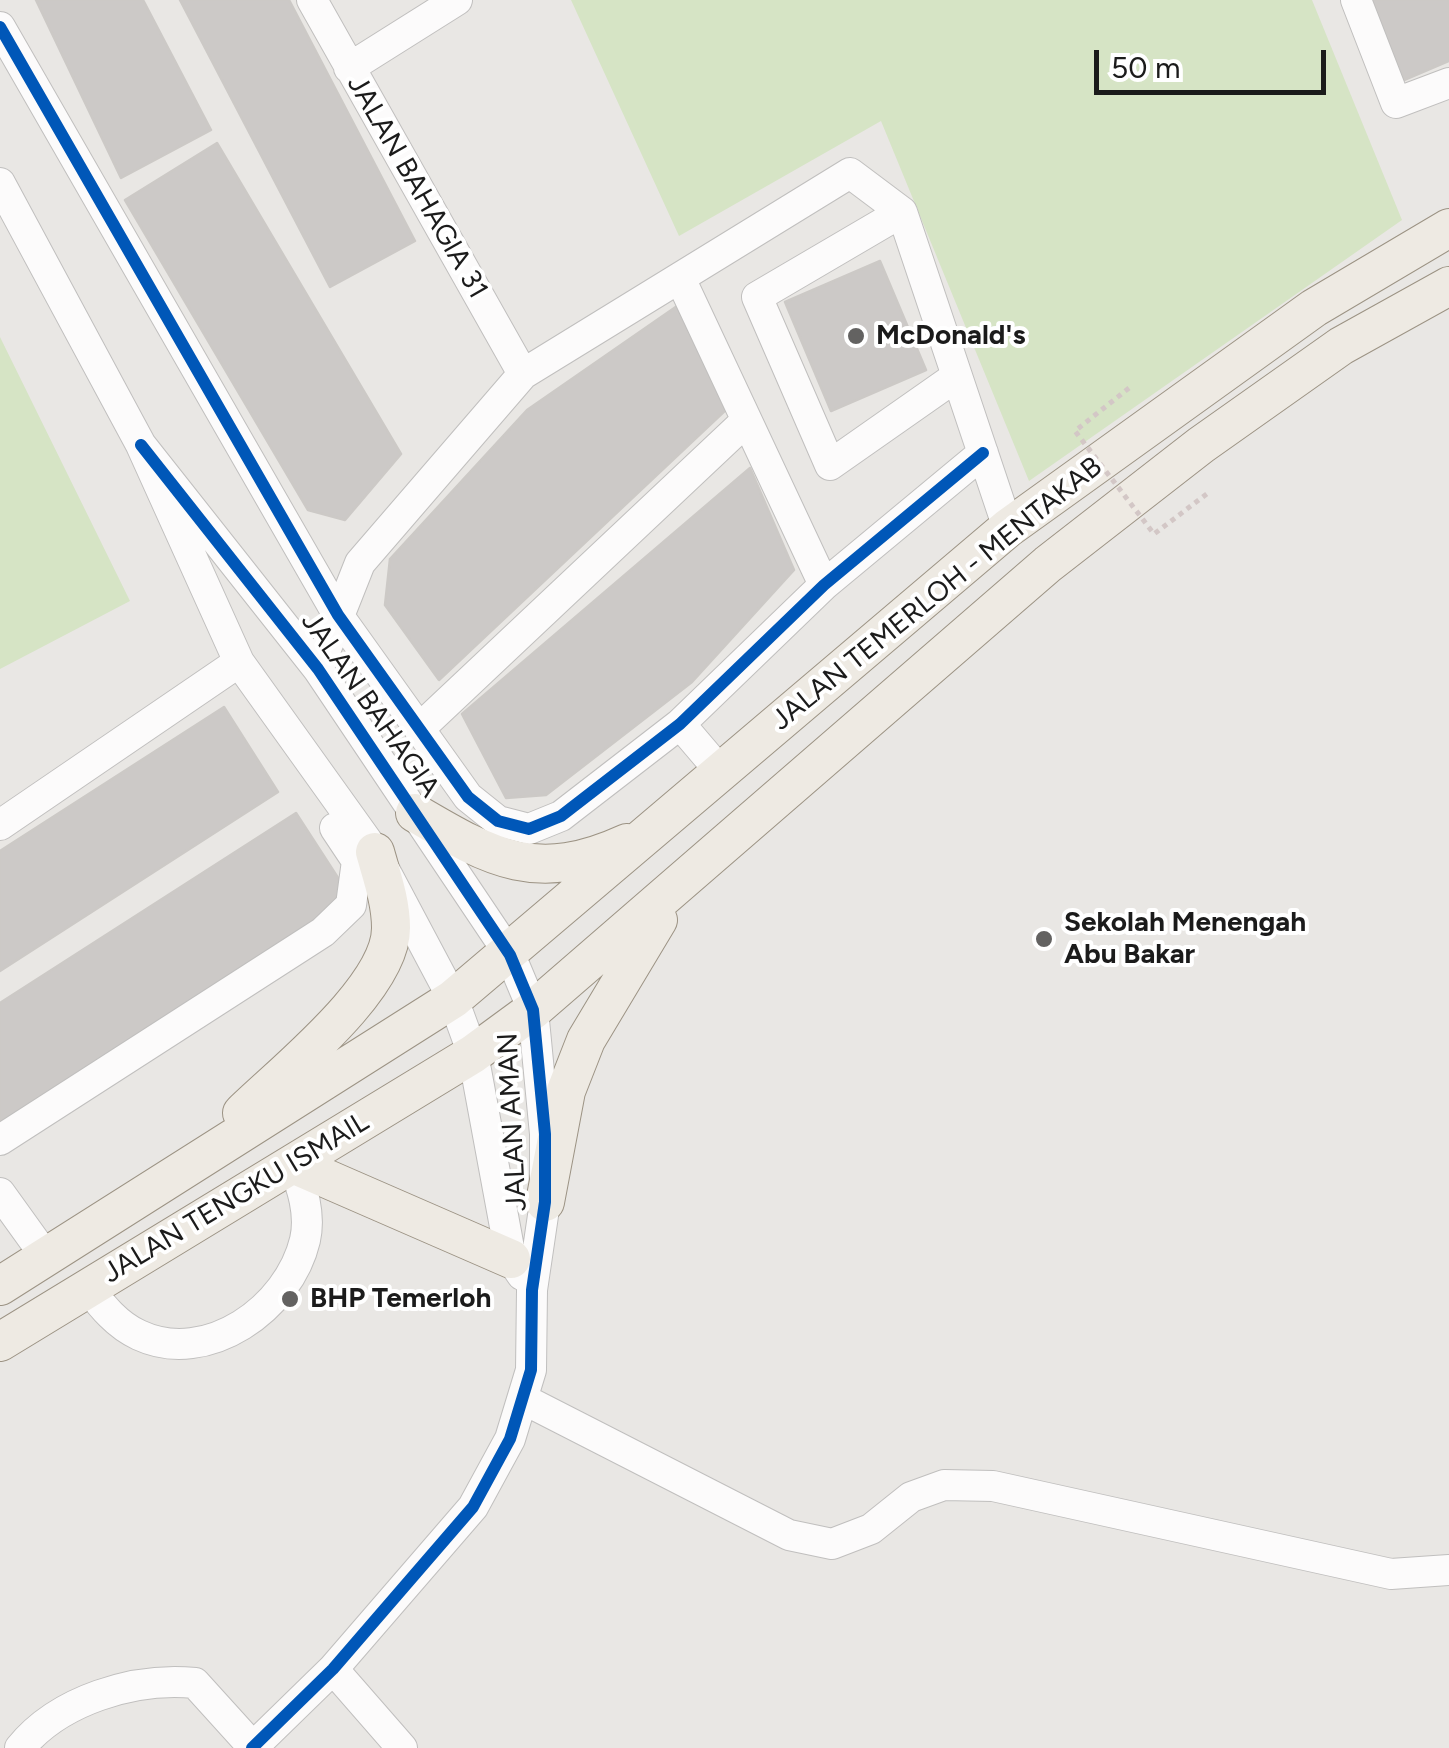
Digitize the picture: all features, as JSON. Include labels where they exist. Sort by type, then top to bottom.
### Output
[{"type":"main road","name":"JALAN TEMERLOH - MENTAKAB","points":[[454,999],[1008,528],[1314,308],[1449,228]]},
{"type":"main road","name":"JALAN TEMERLOH - MENTAKAB","points":[[473,1054],[533,1010],[1048,564],[1186,457],[1341,346],[1449,286]]},
{"type":"main road","points":[[415,814],[501,860],[556,863],[604,853],[644,835]]},
{"type":"main road","points":[[194,1160],[361,999],[380,966],[391,932],[375,852]]},
{"type":"main road","points":[[545,1202],[566,1092],[586,1040],[632,958],[688,876]]},
{"type":"main road","name":"JALAN TENGKU ISMAIL","points":[[1,1283],[454,999]]},
{"type":"main road","name":"JALAN TENGKU ISMAIL","points":[[0,1342],[473,1054]]},
{"type":"main road","points":[[292,1164],[522,1274]]},
{"type":"street","name":"JALAN BAHAGIA 31","points":[[312,0],[523,374]]},
{"type":"street","points":[[349,68],[457,0]]},
{"type":"street","points":[[1356,0],[1396,103],[1449,82]]},
{"type":"street","points":[[0,27],[338,615],[468,797],[498,821],[529,829],[562,816],[680,724],[824,585],[983,453]]},
{"type":"street","points":[[318,668],[360,563],[523,374],[850,173],[902,212],[1008,528]]},
{"type":"street","name":"JALAN BAHAGIA","points":[[0,183],[141,445],[232,667],[375,852],[454,999],[473,1054],[522,1274]]},
{"type":"street","points":[[902,212],[757,297],[830,465],[957,376]]},
{"type":"street","points":[[680,278],[824,585]]},
{"type":"street","points":[[419,729],[745,422]]},
{"type":"street","name":"JALAN BAHAGIA","points":[[141,445],[318,668],[510,955],[533,1010]]},
{"type":"street","points":[[0,825],[232,667],[357,861],[351,905],[323,932],[0,1140]]},
{"type":"street","points":[[680,724],[720,771]]},
{"type":"street","name":"JALAN AMAN","points":[[522,1274],[545,1202],[545,1134],[533,1010]]},
{"type":"street","points":[[88,1288],[109,1314],[138,1334],[169,1344],[213,1340],[253,1318],[287,1281],[306,1239],[305,1196],[292,1164]]},
{"type":"street","points":[[0,1194],[46,1257]]},
{"type":"street","points":[[20,1748],[38,1726],[104,1694],[161,1680],[194,1682],[252,1748],[333,1669],[473,1507],[510,1439],[531,1370],[522,1274]]},
{"type":"street","points":[[522,1398],[788,1534],[832,1544],[871,1530],[911,1498],[944,1485],[993,1486],[1391,1574],[1449,1570]]},
{"type":"street","points":[[333,1669],[402,1748]]},
{"type":"path","points":[[1129,388],[1075,430],[1086,446],[1154,534],[1208,492]]},
{"type":"green space","points":[[571,0],[1312,0],[1402,220],[1029,481],[881,121],[679,236]]},
{"type":"green space","points":[[0,337],[130,601],[0,669]]},
{"type":"building","points":[[36,0],[143,0],[211,130],[121,178]]},
{"type":"building","points":[[180,0],[289,0],[415,241],[330,287]]},
{"type":"building","points":[[1370,0],[1449,0],[1449,61],[1404,80]]},
{"type":"building","points":[[217,143],[401,454],[345,520],[308,510],[125,200]]},
{"type":"building","name":"McDonald's","points":[[880,261],[926,370],[831,411],[785,302]]},
{"type":"building","points":[[680,304],[730,406],[439,680],[385,605],[390,559],[527,410]]},
{"type":"building","points":[[750,468],[794,570],[692,682],[546,795],[506,798],[462,714]]},
{"type":"building","points":[[224,707],[278,792],[0,971],[0,851]]},
{"type":"building","points":[[296,813],[342,884],[335,908],[0,1123],[0,1003]]},
{"type":"cycle path","points":[[0,27],[338,615],[468,797],[498,821],[529,829],[561,816],[680,724],[824,585],[983,453]]},
{"type":"cycle path","points":[[141,445],[318,669],[510,955],[533,1010],[545,1134],[545,1202],[532,1290],[531,1370],[510,1439],[473,1507],[333,1669],[252,1748]]},
{"type":"place","name":"McDonald's","points":[[856,336]]},
{"type":"place","name":"Sekolah Menengah Abu Bakar","points":[[1044,939]]},
{"type":"place","name":"BHP Temerloh","points":[[290,1299]]}]
